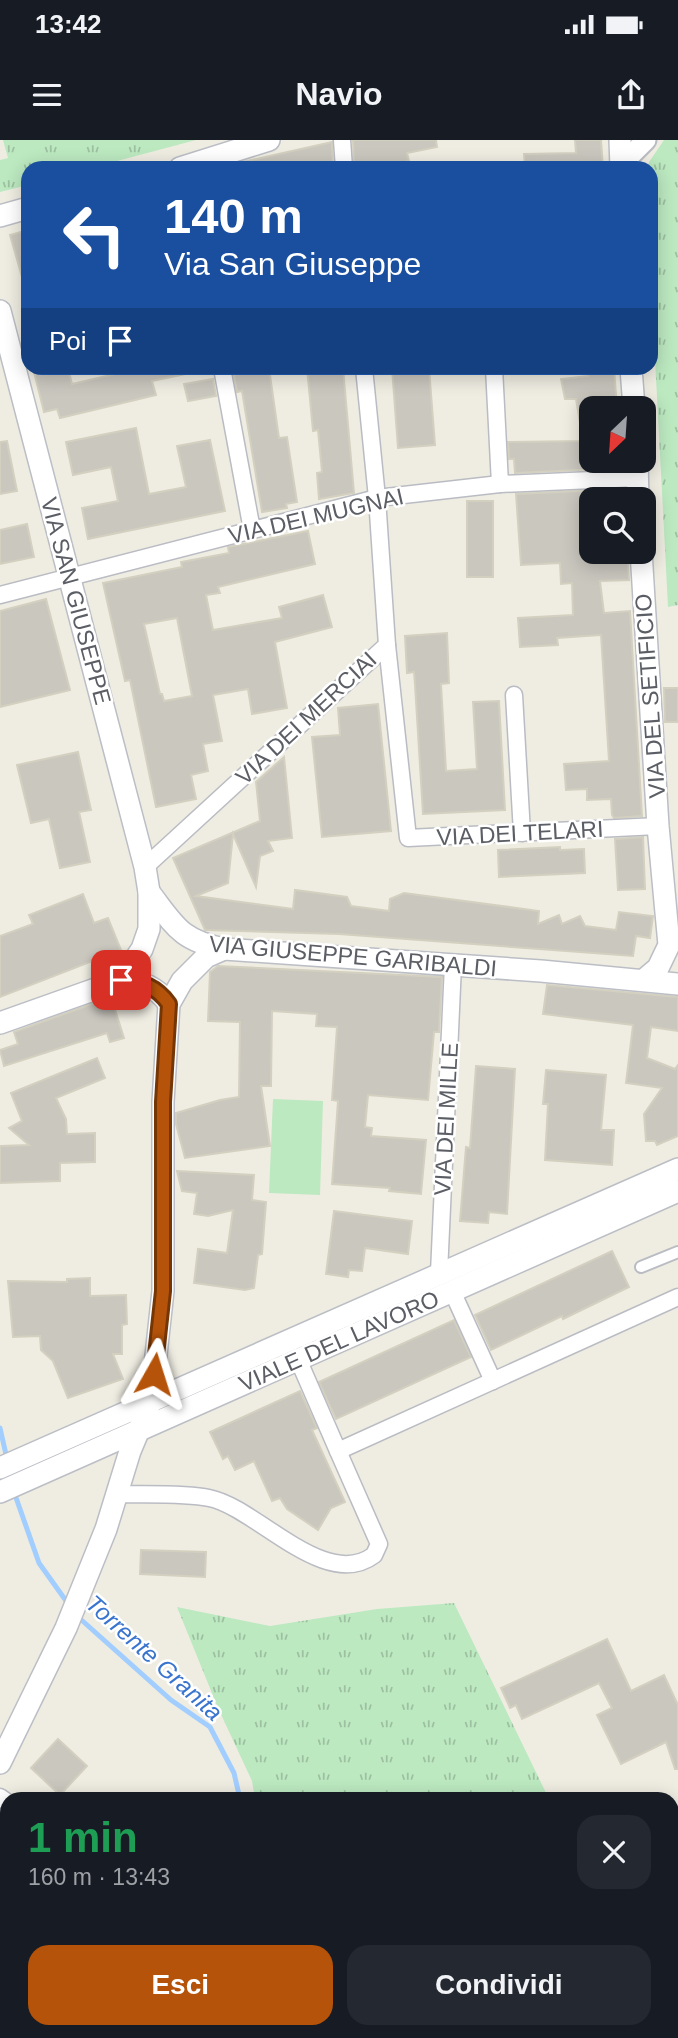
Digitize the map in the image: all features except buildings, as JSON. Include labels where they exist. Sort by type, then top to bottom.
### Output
[{"type":"main road","points":[[205,161],[269,140]]},
{"type":"main road","points":[[620,140],[621,161]]},
{"type":"main road","points":[[0,216],[21,210]]},
{"type":"main road","name":"VIA SAN GIUSEPPE","points":[[0,310],[145,867],[149,892]]},
{"type":"main road","points":[[632,375],[633,396]]},
{"type":"main road","name":"VIA DEL SETIFICIO","points":[[642,564],[658,826],[673,933],[658,968],[645,979]]},
{"type":"main road","points":[[121,980],[142,949],[149,929],[149,892]]},
{"type":"main road","name":"VIA GIUSEPPE GARIBALDI","points":[[149,892],[174,926],[189,938],[200,944],[224,949],[645,979],[678,984]]},
{"type":"main road","points":[[0,1762],[7,1729],[66,1628],[118,1494],[137,1432],[151,1401],[163,1291],[163,1102],[169,1004],[182,981],[206,957],[224,949]]},
{"type":"main road","points":[[0,1023],[121,980],[136,981],[149,986],[162,994],[169,1004]]},
{"type":"main road","name":"VIALE DEL LAVORO","points":[[0,1492],[298,1359],[446,1282],[678,1169]]},
{"type":"main road","name":"VIALE DEL LAVORO","points":[[0,1468],[151,1401],[678,1191]]},
{"type":"street","points":[[342,140],[344,161]]},
{"type":"street","points":[[626,161],[646,140]]},
{"type":"street","points":[[223,375],[252,530]]},
{"type":"street","name":"VIA DEI MERCIAI","points":[[145,867],[387,645],[377,498],[365,375]]},
{"type":"street","points":[[494,375],[500,484]]},
{"type":"street","name":"VIA DEI MUGNAI","points":[[0,595],[377,498],[500,484],[638,479]]},
{"type":"street","name":"VIA DEI TELARI","points":[[387,645],[408,838],[658,826]]},
{"type":"street","points":[[514,695],[522,832]]},
{"type":"street","name":"VIA DEI MILLE","points":[[446,1282],[453,965]]},
{"type":"street","points":[[641,1267],[678,1252]]},
{"type":"street","points":[[446,1282],[493,1381]]},
{"type":"street","points":[[338,1451],[678,1297]]},
{"type":"street","points":[[118,1494],[210,1498],[249,1516],[300,1551],[336,1562],[358,1563],[374,1555],[379,1544],[298,1359]]},
{"type":"green space","points":[[3,140],[196,140],[117,161],[21,161],[21,187],[0,192],[0,160],[8,158]]},
{"type":"green space","points":[[664,140],[678,140],[678,605],[668,607],[656,375],[658,375],[658,161],[650,161]]},
{"type":"green space","points":[[273,1099],[323,1101],[320,1195],[269,1193]]},
{"type":"green space","points":[[454,1603],[546,1792],[254,1792],[252,1781],[218,1708],[177,1607],[270,1626],[377,1609]]},
{"type":"waterway","name":"Torrente Granita","points":[[0,1428],[7,1459]]},
{"type":"waterway","name":"Torrente Granita","points":[[14,1492],[39,1563],[69,1605]]},
{"type":"waterway","name":"Torrente Granita","points":[[77,1616],[171,1700],[210,1727],[234,1773],[238,1792]]},
{"type":"route","points":[[121,980],[136,981],[149,986],[162,994],[169,1004],[163,1102],[163,1291],[154,1374]]}]
